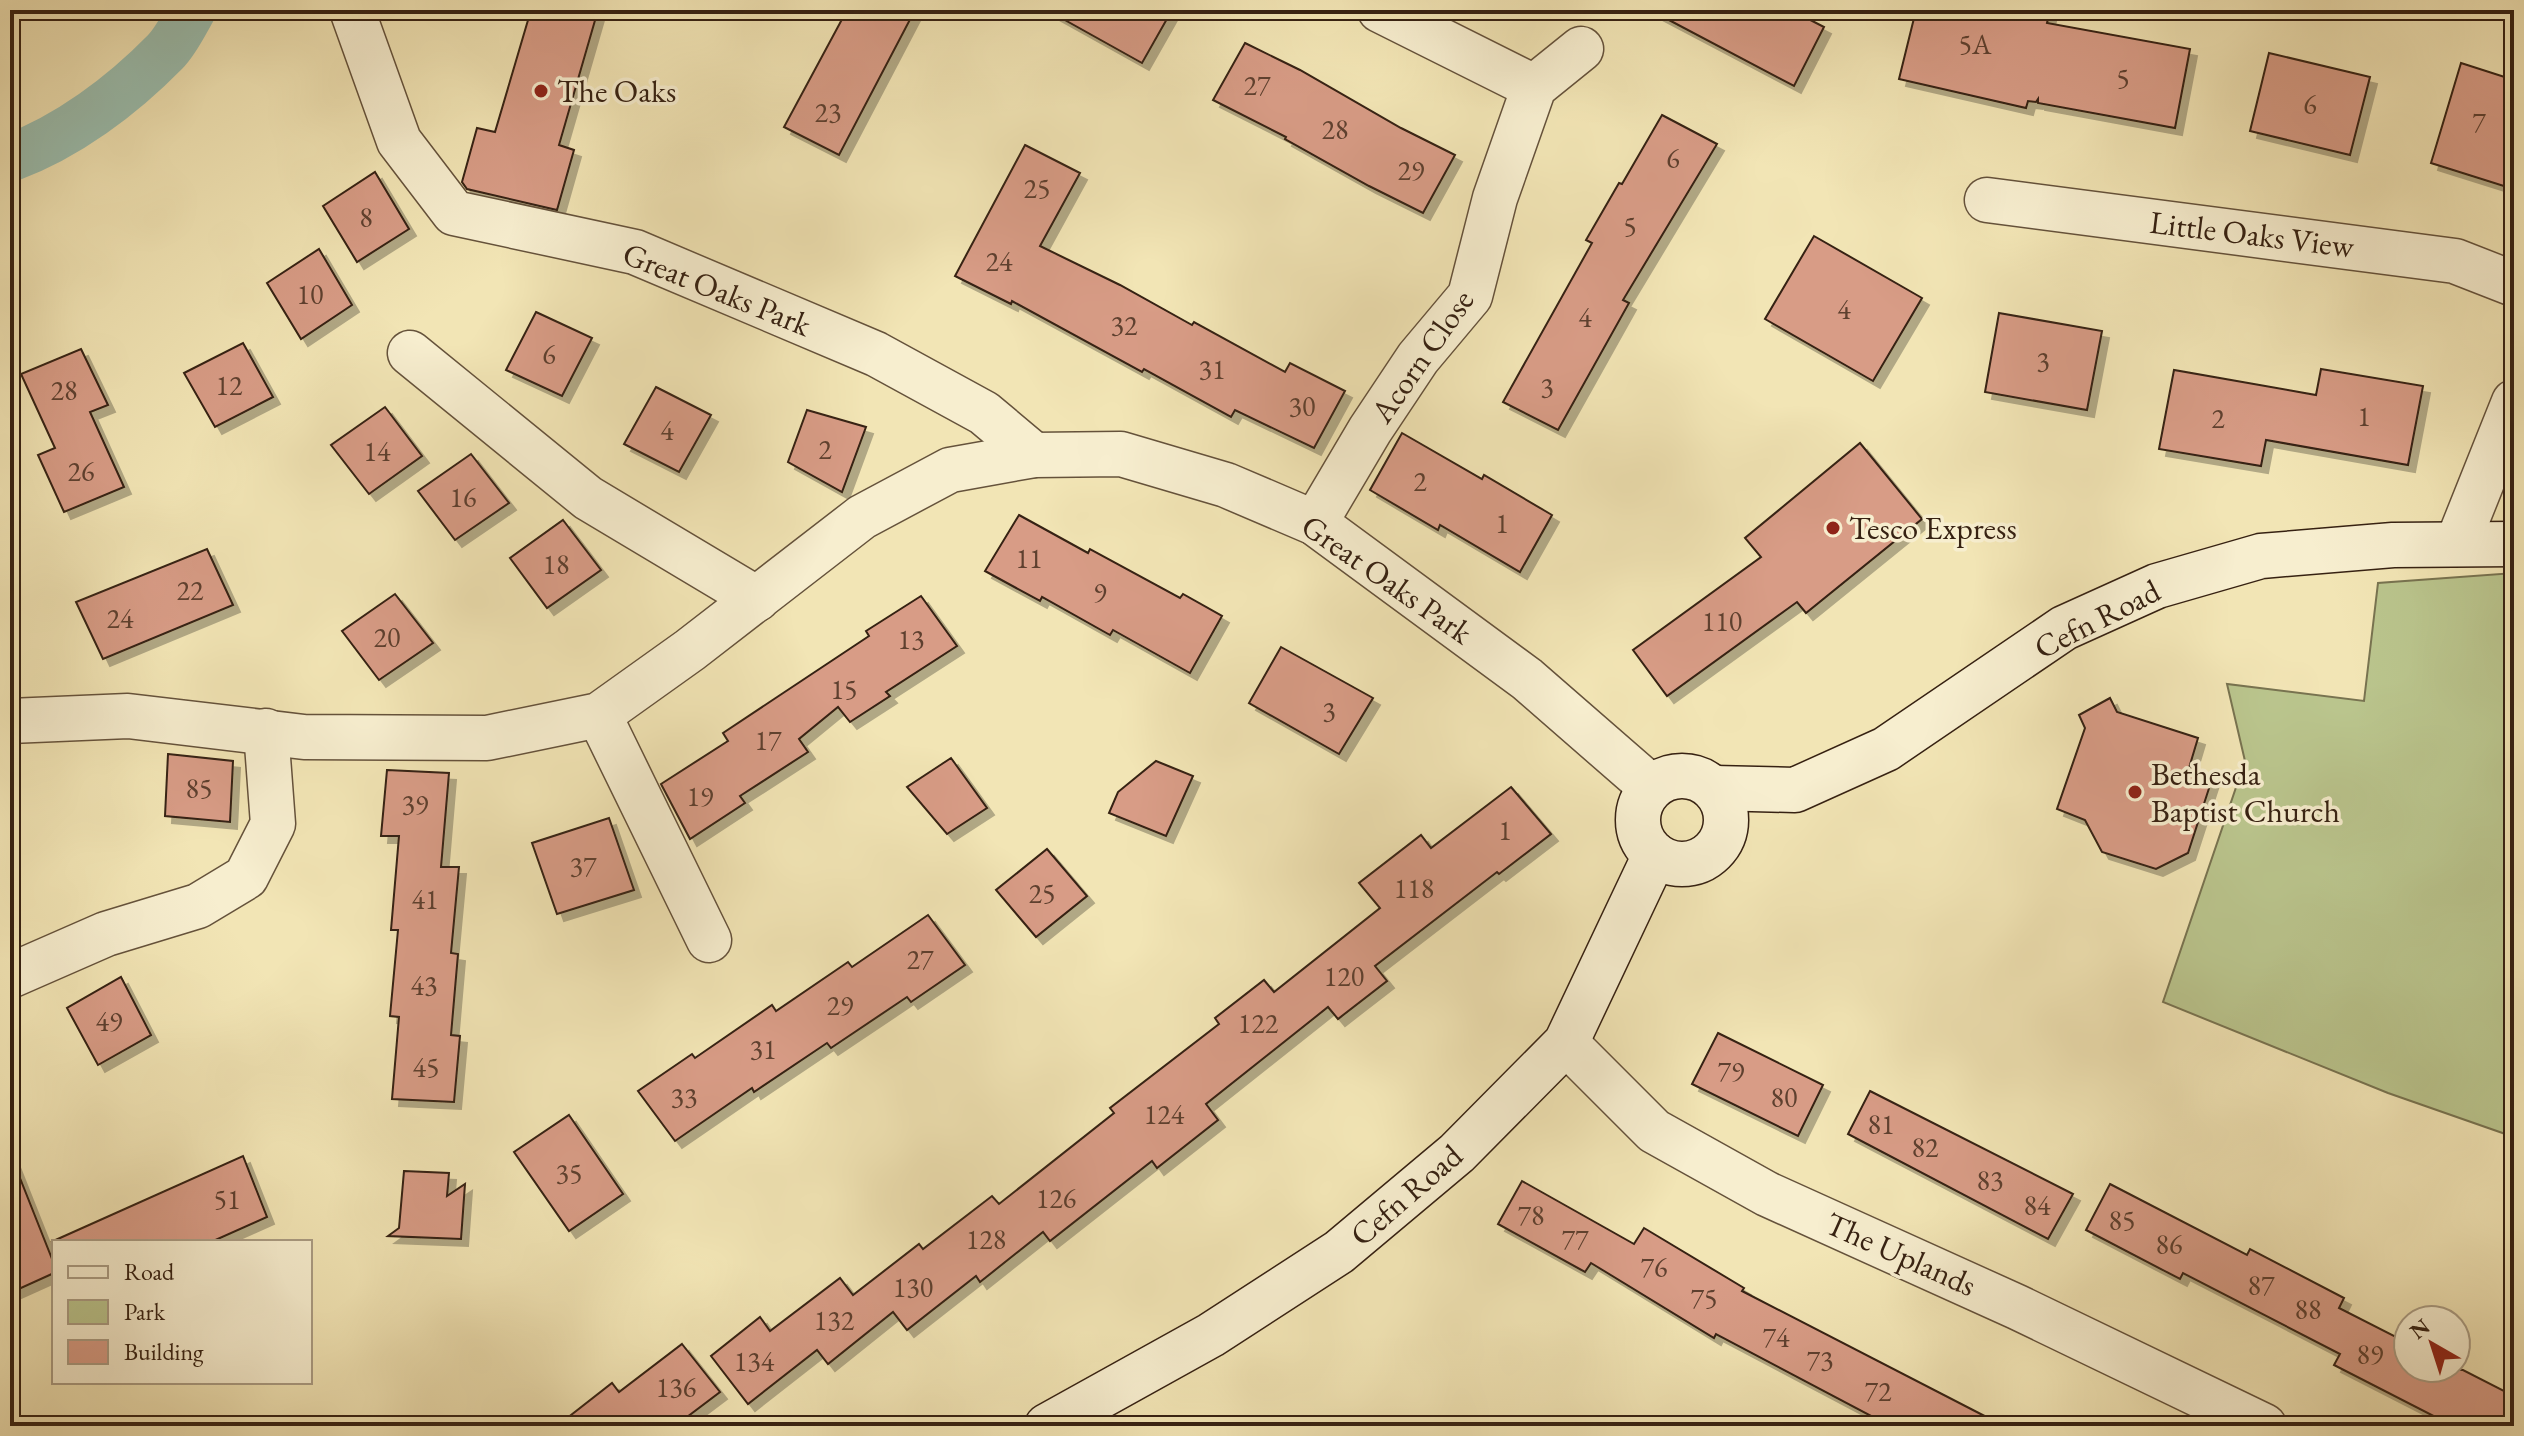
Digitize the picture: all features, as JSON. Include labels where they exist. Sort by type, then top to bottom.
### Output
[{"type":"street","name":"Great Oaks Park","points":[[352,10],[399,141],[454,213],[635,252],[876,354],[984,413],[1034,455]]},
{"type":"street","points":[[1380,10],[1534,87],[1581,49]]},
{"type":"street","name":"Acorn Close","points":[[1315,523],[1370,430],[1418,358],[1470,296],[1495,198],[1534,87]]},
{"type":"street","name":"Little Oaks View","points":[[1987,200],[2455,261],[2514,284]]},
{"type":"street","points":[[410,353],[588,498],[757,599]]},
{"type":"street","points":[[2458,542],[2514,402]]},
{"type":"street","name":"Great Oaks Park","points":[[10,721],[128,716],[304,737],[487,738],[599,715],[862,517],[950,470],[1034,455],[1121,454],[1226,485],[1315,523],[1527,679],[1651,787]]},
{"type":"street","name":"Cefn Road","points":[[1651,787],[1669,777],[1690,776],[1714,788],[1795,790],[1886,749],[2064,628],[2157,586],[2261,556],[2393,545],[2458,542],[2514,544]]},
{"type":"street","points":[[599,715],[709,940]]},
{"type":"street","points":[[10,976],[106,934],[198,906],[246,877],[273,824],[266,731]]},
{"type":"street","points":[[1651,787],[1644,796],[1637,817],[1638,830],[1655,855],[1679,864],[1698,861],[1712,853],[1724,835],[1727,820],[1723,801],[1714,788]]},
{"type":"street","name":"Cefn Road","points":[[1063,1422],[1211,1335],[1339,1252],[1457,1153],[1566,1043],[1655,855]]},
{"type":"street","name":"The Uplands","points":[[1566,1043],[1654,1131],[1767,1194],[2017,1307],[2264,1426]]},
{"type":"green space","points":[[2514,573],[2514,661],[2510,696],[2514,704],[2514,1137],[2388,1093],[2163,1002],[2245,761],[2227,684],[2364,701],[2378,583]]},
{"type":"building","name":"The Oaks","points":[[531,10],[598,10],[559,145],[574,150],[557,210],[467,189],[462,182],[477,128],[495,132]]},
{"type":"building","points":[[847,10],[915,10],[839,155],[784,127]]},
{"type":"building","points":[[1047,10],[1172,10],[1142,63]]},
{"type":"building","points":[[1650,10],[1791,10],[1824,27],[1794,86]]},
{"type":"building","points":[[1916,10],[2050,10],[2047,23],[2190,49],[2175,128],[2038,103],[2038,99],[2036,102],[2028,101],[2026,108],[1899,79]]},
{"type":"building","points":[[1245,43],[1455,155],[1423,213],[1213,100]]},
{"type":"building","points":[[2269,53],[2370,77],[2350,155],[2250,131]]},
{"type":"building","points":[[2461,63],[2514,80],[2514,164],[2507,187],[2431,163]]},
{"type":"building","points":[[1662,115],[1717,144],[1623,300],[1629,303],[1558,430],[1503,402],[1592,243],[1586,240]]},
{"type":"building","points":[[1025,145],[1080,173],[1040,246],[1192,325],[1194,322],[1285,372],[1290,363],[1345,391],[1314,448],[1235,410],[1231,417],[1012,301],[1011,304],[955,276]]},
{"type":"building","points":[[375,172],[409,229],[357,262],[323,206]]},
{"type":"building","points":[[1814,236],[1922,298],[1873,381],[1765,319]]},
{"type":"building","points":[[319,249],[352,305],[301,339],[267,283]]},
{"type":"building","points":[[536,312],[592,338],[562,396],[506,370]]},
{"type":"building","points":[[1999,313],[2102,331],[2087,410],[1985,392]]},
{"type":"building","points":[[243,343],[273,397],[215,427],[184,373]]},
{"type":"building","points":[[81,349],[108,405],[90,412],[124,487],[64,512],[38,455],[55,448],[21,374]]},
{"type":"building","points":[[2321,369],[2423,386],[2408,465],[2266,440],[2261,466],[2159,449],[2174,370],[2316,395]]},
{"type":"building","points":[[656,387],[711,415],[679,472],[624,444]]},
{"type":"building","points":[[385,407],[422,456],[369,494],[331,445]]},
{"type":"building","points":[[807,410],[866,427],[842,492],[788,462]]},
{"type":"building","points":[[1402,433],[1482,479],[1484,475],[1552,515],[1520,572],[1440,525],[1438,530],[1370,490]]},
{"type":"building","name":"Tesco Express","points":[[1860,443],[1922,519],[1806,613],[1797,602],[1667,696],[1633,650],[1761,557],[1745,538]]},
{"type":"building","points":[[471,454],[509,503],[455,540],[418,491]]},
{"type":"building","points":[[1019,515],[1088,553],[1090,549],[1180,598],[1183,594],[1222,616],[1190,673],[1113,630],[1110,635],[1042,597],[1040,601],[985,571]]},
{"type":"building","points":[[563,520],[601,570],[547,608],[510,558]]},
{"type":"building","points":[[207,549],[233,605],[103,659],[76,602]]},
{"type":"building","points":[[395,594],[433,643],[379,680],[342,631]]},
{"type":"building","points":[[921,596],[957,646],[886,692],[890,696],[850,722],[838,707],[799,739],[808,752],[740,796],[745,803],[690,839],[661,784],[728,741],[723,733],[869,636],[866,631]]},
{"type":"building","points":[[1281,647],[1373,698],[1339,754],[1249,703]]},
{"type":"building","name":"Bethesda Baptist Church","points":[[2110,698],[2117,712],[2198,738],[2189,768],[2213,776],[2188,853],[2156,869],[2102,852],[2085,820],[2057,809],[2085,728],[2079,715]]},
{"type":"building","points":[[168,754],[233,761],[230,822],[165,816]]},
{"type":"building","points":[[951,758],[987,808],[947,834],[907,787]]},
{"type":"building","points":[[1156,761],[1193,776],[1166,836],[1109,813],[1118,792]]},
{"type":"building","points":[[387,770],[449,773],[441,867],[459,867],[451,953],[458,954],[451,1035],[460,1036],[454,1102],[392,1099],[399,1017],[390,1016],[398,930],[391,930],[399,836],[381,836]]},
{"type":"building","points":[[1511,787],[1551,834],[1375,966],[1387,981],[1338,1019],[1328,1007],[1206,1104],[1218,1120],[1157,1168],[1152,1161],[1050,1241],[1043,1232],[980,1282],[976,1276],[907,1330],[893,1312],[828,1364],[817,1350],[748,1404],[711,1356],[760,1317],[770,1331],[840,1278],[853,1295],[919,1244],[923,1249],[992,1196],[999,1204],[1114,1113],[1110,1108],[1219,1024],[1215,1018],[1264,980],[1274,992],[1380,908],[1359,883],[1421,835],[1431,848]]},
{"type":"building","points":[[609,818],[634,890],[557,914],[532,843]]},
{"type":"building","points":[[1047,849],[1087,896],[1036,937],[996,890]]},
{"type":"building","points":[[928,915],[965,965],[911,1002],[907,997],[831,1048],[827,1043],[754,1092],[752,1088],[675,1141],[638,1091],[692,1054],[695,1058],[772,1005],[776,1011],[848,962],[852,967]]},
{"type":"building","points":[[121,977],[151,1035],[98,1065],[67,1008]]},
{"type":"building","points":[[1718,1033],[1823,1085],[1798,1136],[1692,1084]]},
{"type":"building","points":[[1870,1091],[2073,1194],[2048,1239],[1848,1134]]},
{"type":"building","points":[[569,1115],[623,1194],[569,1231],[514,1152]]},
{"type":"building","points":[[243,1156],[267,1217],[215,1240],[55,1240]]},
{"type":"building","points":[[12,1158],[52,1259],[52,1274],[10,1293]]},
{"type":"building","points":[[404,1171],[449,1173],[447,1196],[465,1184],[461,1239],[388,1236],[399,1228]]},
{"type":"building","points":[[1522,1181],[1634,1244],[1644,1228],[1744,1288],[1742,1291],[2004,1426],[1890,1426],[1716,1334],[1714,1338],[1591,1263],[1585,1272],[1498,1224]]},
{"type":"building","points":[[2110,1184],[2247,1255],[2250,1249],[2344,1298],[2339,1308],[2392,1335],[2392,1384],[2472,1384],[2472,1375],[2514,1396],[2514,1426],[2453,1426],[2334,1365],[2340,1354],[2183,1273],[2180,1279],[2086,1230]]},
{"type":"building","points":[[682,1344],[720,1392],[675,1426],[557,1426],[612,1383],[619,1392]]},
{"type":"waterway","points":[[10,158],[73,127],[112,99],[169,48],[192,10]]},
{"type":"place","name":"The Oaks","points":[[541,91]]},
{"type":"place","name":"Tesco Express","points":[[1833,528]]},
{"type":"place","name":"Bethesda Baptist Church","points":[[2135,792]]}]
